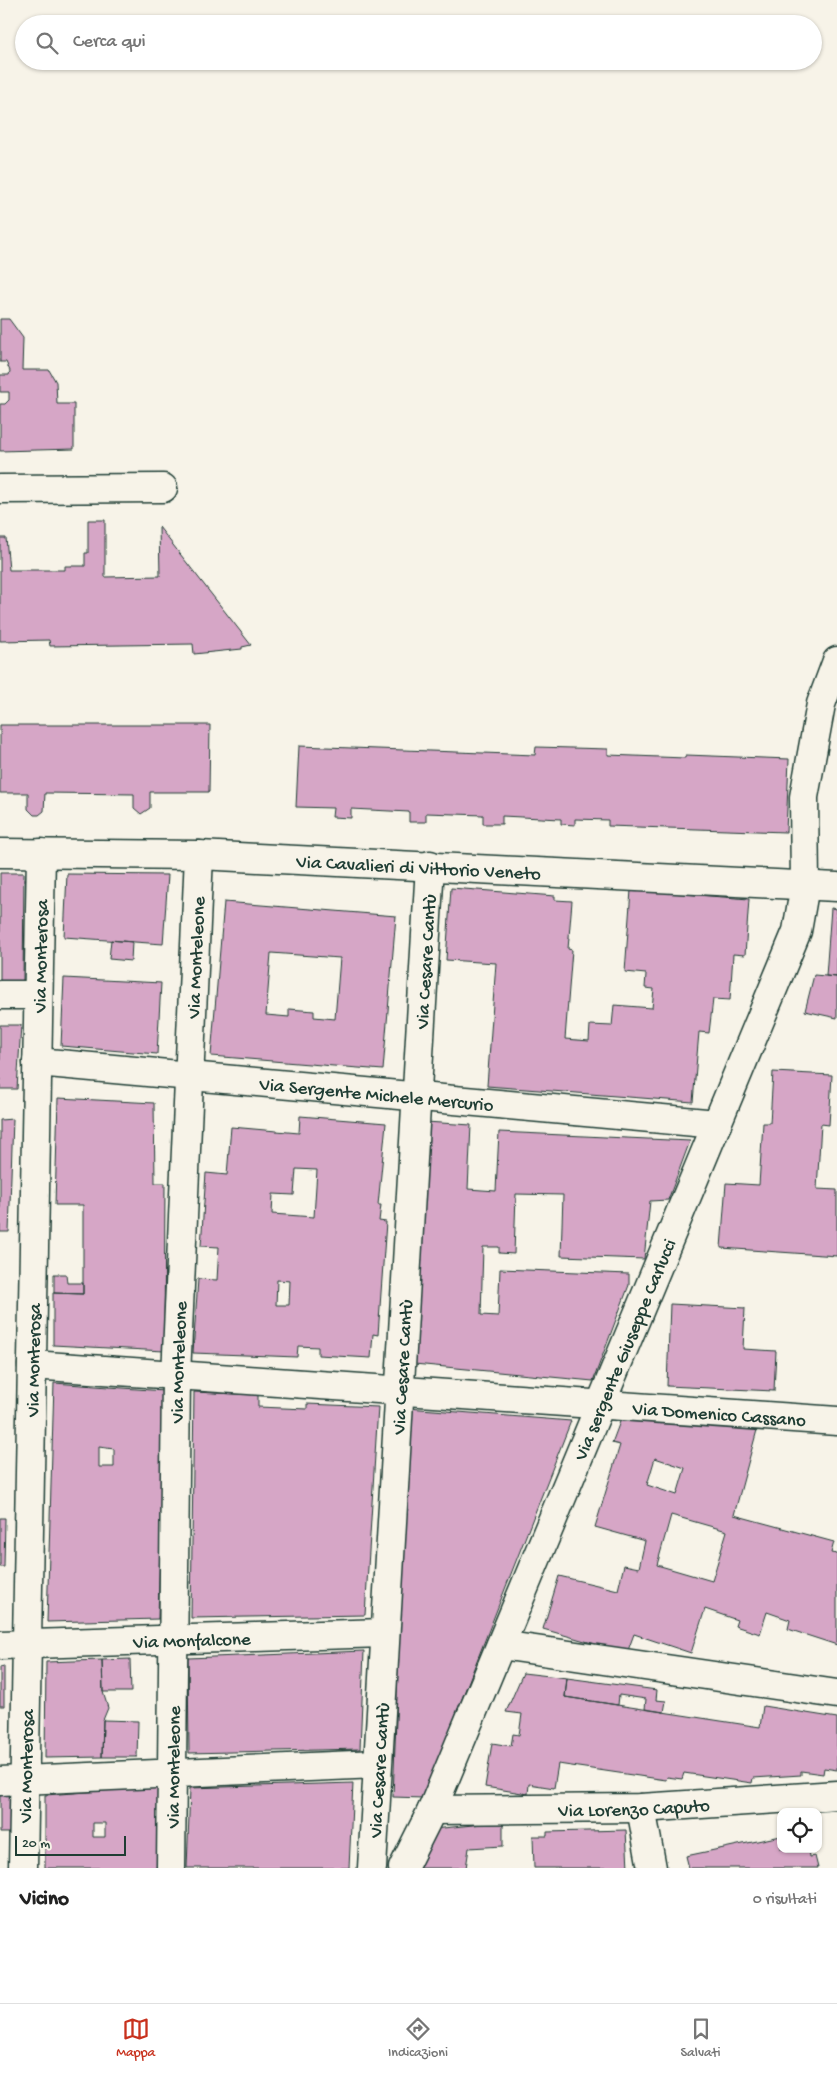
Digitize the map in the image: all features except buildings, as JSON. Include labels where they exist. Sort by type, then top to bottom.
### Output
[{"type":"street","points":[[0,489],[163,488]]},
{"type":"street","name":"Via sergente Giuseppe Carlucci","points":[[403,1868],[432,1810],[797,931],[804,886],[804,797],[821,704],[837,661]]},
{"type":"street","name":"Via Cavalieri di Vittorio Veneto","points":[[0,853],[199,855],[430,865],[837,887]]},
{"type":"street","name":"Via Monterosa","points":[[23,1868],[12,1780],[13,1645],[32,1365],[41,853]]},
{"type":"street","name":"Via Monteleone","points":[[171,1868],[176,1376],[199,855]]},
{"type":"street","name":"Via Cesare Cantù","points":[[372,1868],[398,1389],[430,865]]},
{"type":"street","points":[[0,996],[38,996]]},
{"type":"street","name":"Via Sergente Michele Mercurio","points":[[37,1062],[717,1124]]},
{"type":"street","name":"Via Domenico Cassano","points":[[32,1365],[601,1403],[837,1421]]},
{"type":"street","name":"Via Monfalcone","points":[[13,1645],[384,1633]]},
{"type":"street","points":[[501,1645],[837,1694]]},
{"type":"street","points":[[12,1780],[377,1764]]},
{"type":"street","name":"Via Lorenzo Caputo","points":[[432,1810],[641,1808],[837,1796]]},
{"type":"street","points":[[641,1808],[652,1868]]}]
